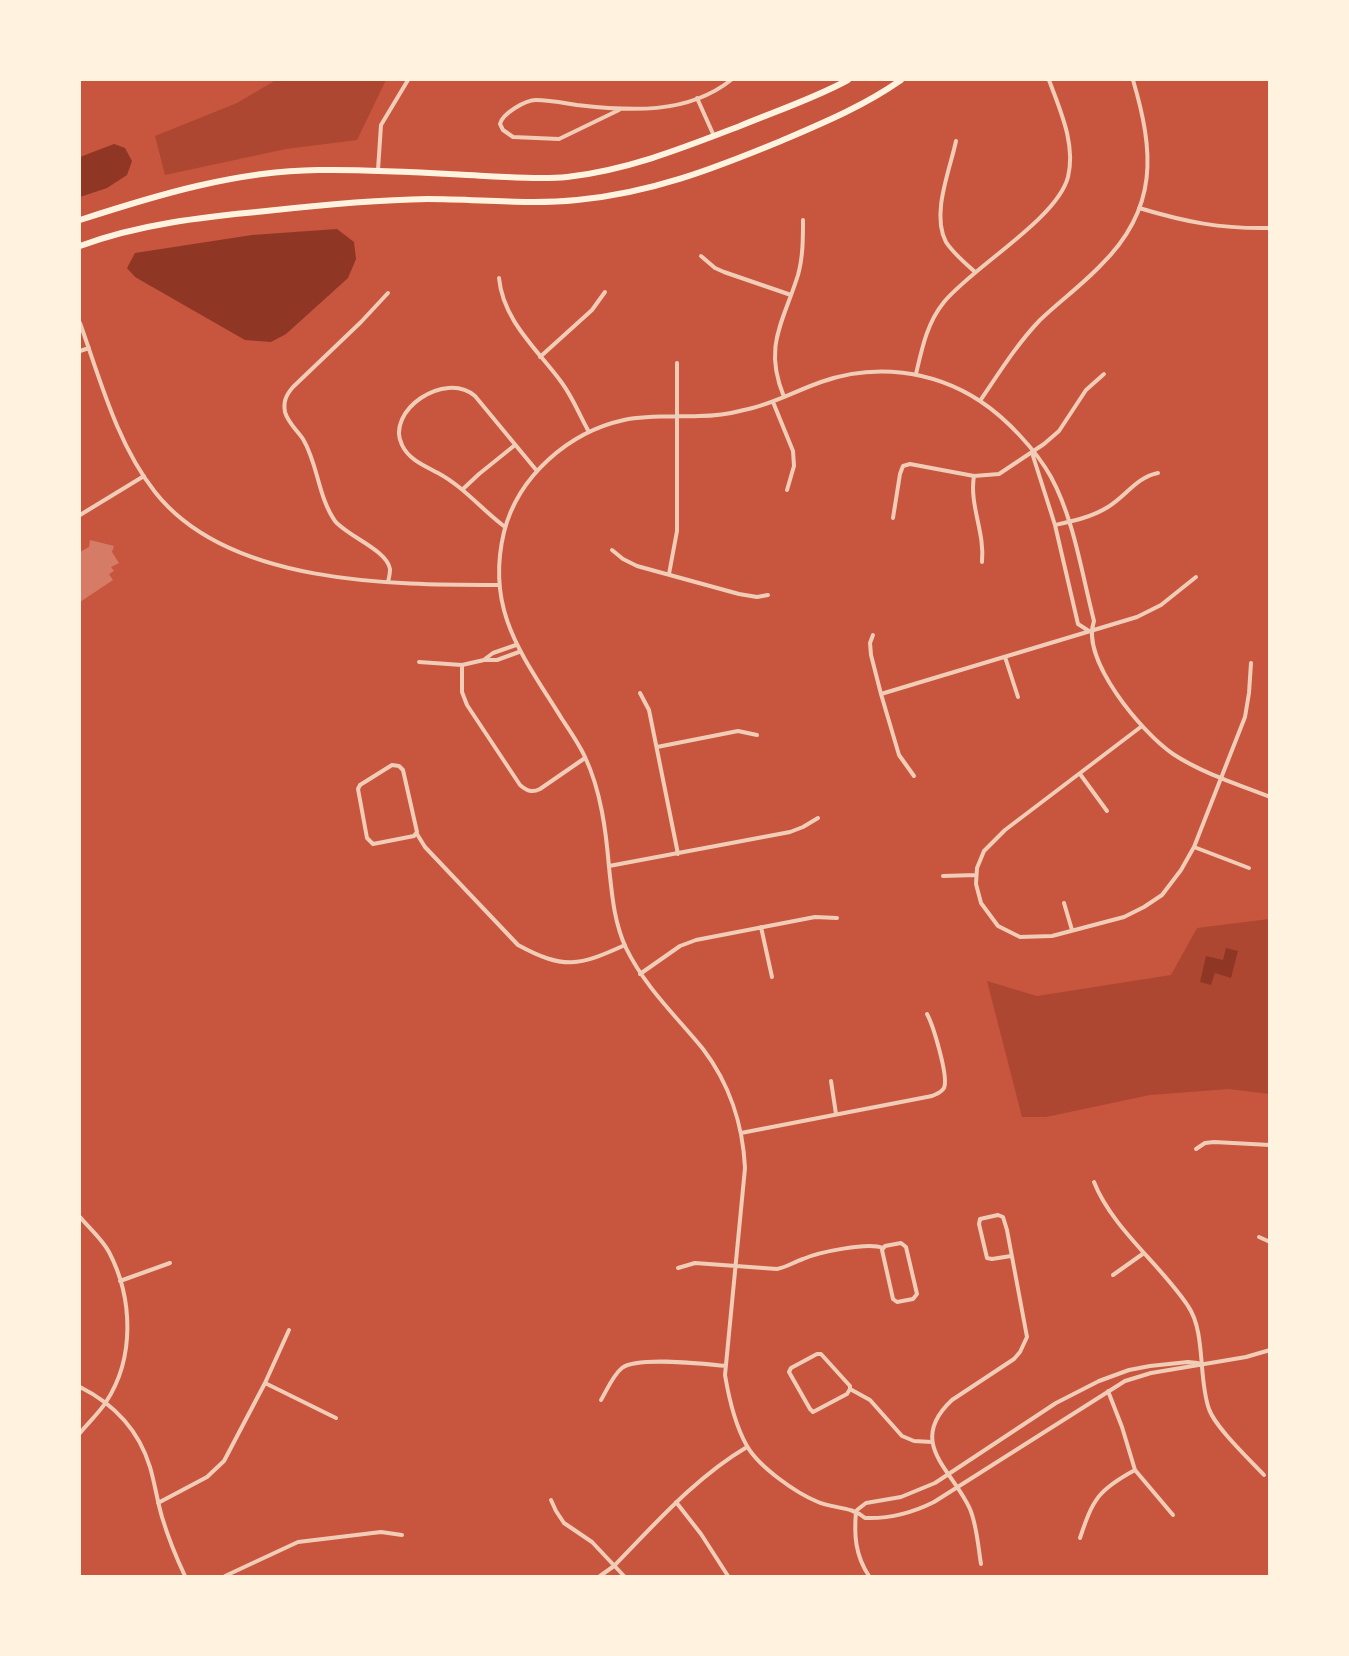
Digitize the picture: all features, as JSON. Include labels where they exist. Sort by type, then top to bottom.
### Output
[{"type":"main road","points":[[80,220],[169,192],[247,176],[317,170],[522,179],[566,177],[612,170],[639,163],[714,136],[799,103],[848,80]]},
{"type":"main road","points":[[80,246],[172,222],[277,210],[368,201],[577,200],[641,190],[707,171],[819,125],[867,102],[901,80]]},
{"type":"street","points":[[378,171],[381,125],[408,80]]},
{"type":"street","points":[[619,110],[559,139],[515,138],[507,134],[500,124],[504,116],[533,100],[619,110],[665,107],[697,98],[731,80]]},
{"type":"street","points":[[916,374],[932,320],[944,303],[975,272],[1045,212],[1064,187],[1070,164],[1068,138],[1049,80]]},
{"type":"street","points":[[980,401],[1014,351],[1038,323],[1112,254],[1129,229],[1139,208],[1146,184],[1149,155],[1145,124],[1133,80]]},
{"type":"street","points":[[697,98],[714,136]]},
{"type":"street","points":[[956,141],[941,204],[940,221],[948,245],[975,272]]},
{"type":"street","points":[[1139,208],[1216,227],[1269,228]]},
{"type":"street","points":[[784,397],[775,372],[774,351],[776,335],[801,260],[803,220]]},
{"type":"street","points":[[701,256],[715,268],[724,272],[790,295]]},
{"type":"street","points":[[499,278],[500,291],[509,311],[526,340],[567,391],[589,432]]},
{"type":"street","points":[[540,357],[592,310],[605,292]]},
{"type":"street","points":[[388,293],[362,322],[293,387],[287,394],[285,406],[289,421],[306,445],[332,516],[340,526],[384,558],[390,569],[388,582]]},
{"type":"street","points":[[80,323],[128,449],[155,493],[198,531],[229,548],[264,562],[338,576],[388,582],[499,585]]},
{"type":"street","points":[[80,351],[89,348]]},
{"type":"street","points":[[669,574],[677,531],[677,363]]},
{"type":"street","points":[[1269,797],[1219,778],[1172,753],[1142,726],[1101,670],[1090,631],[1094,621],[1069,522],[1053,480],[1009,424],[980,401],[941,381],[916,374],[884,371],[848,374],[753,408],[723,414],[626,419],[571,441],[537,471],[519,496],[505,527],[499,585],[502,602],[519,652],[585,758],[600,803],[615,913],[625,945],[640,974],[717,1070],[729,1095],[741,1133],[745,1168],[725,1375],[730,1402],[747,1447],[778,1477],[805,1496],[821,1503],[856,1510],[866,1518],[896,1516],[922,1508],[957,1488],[1108,1391],[1138,1376],[1246,1357],[1269,1350]]},
{"type":"street","points":[[893,518],[903,466],[910,464],[974,476],[999,474],[1059,431],[1086,390],[1104,374]]},
{"type":"street","points":[[505,527],[463,489],[415,460],[401,444],[398,433],[399,425],[420,399],[429,393],[444,387],[466,390],[475,396],[537,471]]},
{"type":"street","points":[[773,402],[793,451],[794,466],[787,490]]},
{"type":"street","points":[[463,489],[515,445]]},
{"type":"street","points":[[1032,452],[1054,525],[1078,624],[1090,631]]},
{"type":"street","points":[[1054,525],[1100,511],[1110,506],[1141,480],[1158,473]]},
{"type":"street","points":[[80,515],[144,476]]},
{"type":"street","points":[[974,476],[972,496],[983,543],[982,562]]},
{"type":"street","points":[[612,550],[629,562],[669,574],[739,594],[757,597],[768,595]]},
{"type":"street","points":[[881,694],[1150,612],[1196,577]]},
{"type":"street","points":[[873,635],[870,643],[871,655],[881,694],[899,755],[914,776]]},
{"type":"street","points":[[484,660],[493,653],[516,645]]},
{"type":"street","points":[[419,662],[462,664],[497,660],[519,652]]},
{"type":"street","points":[[1005,657],[1018,697]]},
{"type":"street","points":[[1142,726],[996,837],[984,851],[976,875],[978,893],[981,903],[992,920],[1003,930],[1020,937],[1037,938],[1124,917],[1154,901],[1173,881],[1194,847],[1219,778],[1245,717],[1250,693],[1251,663]]},
{"type":"street","points":[[462,664],[462,692],[467,705],[520,785],[525,789],[534,792],[540,789],[585,758]]},
{"type":"street","points":[[640,693],[649,710],[678,854]]},
{"type":"street","points":[[657,747],[726,733],[745,732],[757,735]]},
{"type":"street","points":[[417,834],[377,844],[370,843],[357,792],[360,785],[392,765],[401,768],[417,834],[434,857],[518,945],[547,959],[577,964],[625,945]]},
{"type":"street","points":[[1080,774],[1107,811]]},
{"type":"street","points":[[609,866],[790,832],[818,818]]},
{"type":"street","points":[[1194,847],[1249,868]]},
{"type":"street","points":[[943,876],[976,875]]},
{"type":"street","points":[[1064,903],[1072,930]]},
{"type":"street","points":[[640,974],[686,943],[710,936],[814,917],[837,918]]},
{"type":"street","points":[[761,927],[772,977]]},
{"type":"street","points":[[741,1133],[932,1096],[941,1091],[945,1084],[935,1031],[927,1014]]},
{"type":"street","points":[[831,1081],[836,1114]]},
{"type":"street","points":[[1197,1149],[1205,1143],[1214,1142],[1269,1145]]},
{"type":"street","points":[[1094,1182],[1108,1209],[1190,1307],[1196,1328],[1202,1377],[1210,1412],[1264,1475]]},
{"type":"street","points":[[981,1564],[971,1512],[936,1456],[932,1442],[933,1429],[936,1418],[943,1408],[1014,1359],[1025,1344],[1027,1331],[1003,1217],[998,1215],[981,1219],[979,1224],[987,1258],[1011,1256]]},
{"type":"street","points":[[80,1217],[108,1251],[120,1281],[128,1328],[128,1342],[120,1374],[106,1403],[80,1433]]},
{"type":"street","points":[[1259,1237],[1269,1242]]},
{"type":"street","points":[[678,1268],[695,1263],[777,1269],[804,1258],[860,1246],[883,1248],[901,1243],[906,1246],[916,1292],[914,1298],[897,1302],[893,1299],[882,1253],[883,1248]]},
{"type":"street","points":[[1113,1275],[1144,1253]]},
{"type":"street","points":[[120,1281],[170,1263]]},
{"type":"street","points":[[158,1503],[207,1477],[219,1467],[266,1383],[289,1330]]},
{"type":"street","points":[[850,1389],[847,1394],[813,1412],[789,1372],[793,1367],[820,1354],[850,1386],[850,1389],[870,1400],[902,1436],[914,1441],[932,1442]]},
{"type":"street","points":[[601,1400],[618,1372],[627,1365],[657,1362],[726,1366]]},
{"type":"street","points":[[856,1510],[866,1503],[912,1494],[948,1475],[1028,1420],[1099,1381],[1129,1370],[1150,1366],[1188,1362],[1202,1364]]},
{"type":"street","points":[[266,1383],[336,1418]]},
{"type":"street","points":[[80,1387],[120,1414],[138,1438],[150,1467],[171,1545],[185,1576]]},
{"type":"street","points":[[1108,1391],[1135,1470],[1173,1515]]},
{"type":"street","points":[[600,1576],[614,1566],[676,1502],[705,1477],[747,1447]]},
{"type":"street","points":[[1080,1538],[1091,1508],[1100,1494],[1135,1470]]},
{"type":"street","points":[[551,1500],[564,1523],[592,1542],[624,1576]]},
{"type":"street","points":[[676,1502],[701,1534],[728,1576]]},
{"type":"street","points":[[856,1510],[856,1551],[869,1576]]},
{"type":"street","points":[[225,1576],[298,1542],[381,1532],[402,1535]]},
{"type":"shaded area","points":[[276,80],[386,80],[357,140],[286,149],[165,175],[155,136],[237,103]]},
{"type":"shaded area","points":[[114,144],[125,148],[132,161],[127,175],[107,188],[80,197],[80,157]]},
{"type":"shaded area","points":[[337,229],[354,242],[356,259],[348,278],[286,334],[271,342],[245,340],[135,277],[127,268],[135,253],[252,235]]},
{"type":"shaded area","points":[[1269,919],[1269,1094],[1229,1089],[1150,1095],[1046,1117],[1022,1117],[987,981],[1037,996],[1171,975],[1197,928]]},
{"type":"shaded area","points":[[1226,948],[1238,951],[1231,978],[1215,973],[1211,985],[1200,982],[1206,956],[1223,960]]},
{"type":"building","points":[[90,540],[114,546],[112,552],[119,563],[111,567],[114,571],[109,574],[113,580],[80,602],[80,552],[89,547]]}]
